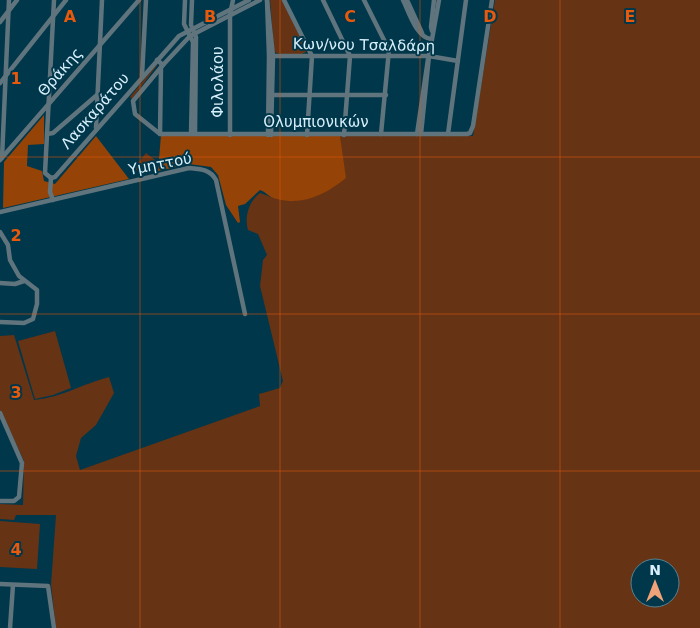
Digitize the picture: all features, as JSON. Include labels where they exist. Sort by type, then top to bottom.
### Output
[{"type":"street","points":[[1,159],[9,0]]},
{"type":"street","points":[[0,22],[17,0]]},
{"type":"street","points":[[53,200],[50,192],[51,178],[46,173],[54,0]]},
{"type":"street","points":[[0,83],[66,0]]},
{"type":"street","points":[[96,128],[102,0]]},
{"type":"street","name":"Θράκης","points":[[1,159],[139,0]]},
{"type":"street","points":[[142,76],[146,0]]},
{"type":"street","points":[[185,0],[184,24],[192,42],[193,134]]},
{"type":"street","points":[[192,0],[194,30],[193,134]]},
{"type":"street","points":[[232,0],[233,8]]},
{"type":"street","points":[[194,30],[249,0]]},
{"type":"street","points":[[194,30],[260,0]]},
{"type":"street","points":[[266,0],[271,56],[270,135]]},
{"type":"street","points":[[284,0],[312,56],[307,135]]},
{"type":"street","points":[[324,0],[350,56],[344,135]]},
{"type":"street","points":[[364,0],[387,44],[390,55],[381,134]]},
{"type":"street","points":[[403,0],[422,34],[431,39]]},
{"type":"street","points":[[407,0],[422,34]]},
{"type":"street","points":[[432,31],[434,0]]},
{"type":"street","points":[[419,134],[432,31],[439,0]]},
{"type":"street","points":[[448,134],[466,0]]},
{"type":"street","name":"Ολυμπιονικών","points":[[160,134],[467,134],[471,131],[492,0]]},
{"type":"street","name":"Φιλολάου","points":[[230,134],[230,15],[233,8]]},
{"type":"street","name":"Λασκαράτου","points":[[51,178],[55,177],[96,128],[179,36],[186,31],[194,30]]},
{"type":"street","name":"Λασκαράτου","points":[[160,134],[135,114],[133,101],[194,30]]},
{"type":"street","name":"Κων/νου Τσαλδάρη","points":[[271,56],[390,55],[458,61]]},
{"type":"street","points":[[157,60],[162,66],[160,134]]},
{"type":"street","points":[[47,134],[52,133],[97,95]]},
{"type":"street","points":[[270,95],[386,95]]},
{"type":"street","name":"Υμηττού","points":[[0,212],[188,168],[204,170],[211,173],[216,180],[245,314]]},
{"type":"street","points":[[0,232],[8,245],[12,265],[24,281],[37,290],[37,304],[32,319],[24,323],[0,322]]},
{"type":"street","points":[[0,283],[15,284],[24,281]]},
{"type":"street","points":[[0,413],[3,426],[22,463],[20,494],[17,499],[11,502],[0,501]]},
{"type":"street","points":[[0,584],[48,586],[54,628]]},
{"type":"street","points":[[10,628],[13,585]]},
{"type":"shaded area","points":[[270,0],[282,0],[307,51],[296,55],[276,53],[274,50]]},
{"type":"shaded area","points":[[495,0],[700,0],[700,628],[56,628],[51,585],[56,515],[16,515],[14,520],[0,519],[0,504],[23,505],[24,461],[0,410],[0,336],[14,335],[34,400],[54,396],[109,377],[114,393],[96,425],[81,438],[76,456],[80,470],[260,406],[259,394],[280,388],[283,381],[260,286],[263,260],[267,255],[258,234],[248,230],[247,215],[250,205],[260,193],[277,199],[341,151],[340,136],[473,136]]},
{"type":"shaded area","points":[[158,64],[132,99],[130,97]]},
{"type":"shaded area","points":[[44,115],[44,144],[28,145],[27,166],[42,171],[44,181],[55,184],[96,136],[129,179],[3,208],[4,162]]},
{"type":"shaded area","points":[[161,135],[340,136],[346,178],[322,194],[305,200],[287,201],[275,198],[260,190],[245,204],[238,206],[240,222],[238,223],[226,205],[218,175],[211,167],[189,164],[158,171]]},
{"type":"shaded area","points":[[146,153],[155,160],[142,175],[134,168]]},
{"type":"shaded area","points":[[55,331],[71,388],[35,399],[18,341]]},
{"type":"shaded area","points":[[0,521],[40,524],[37,569],[0,567]]}]
